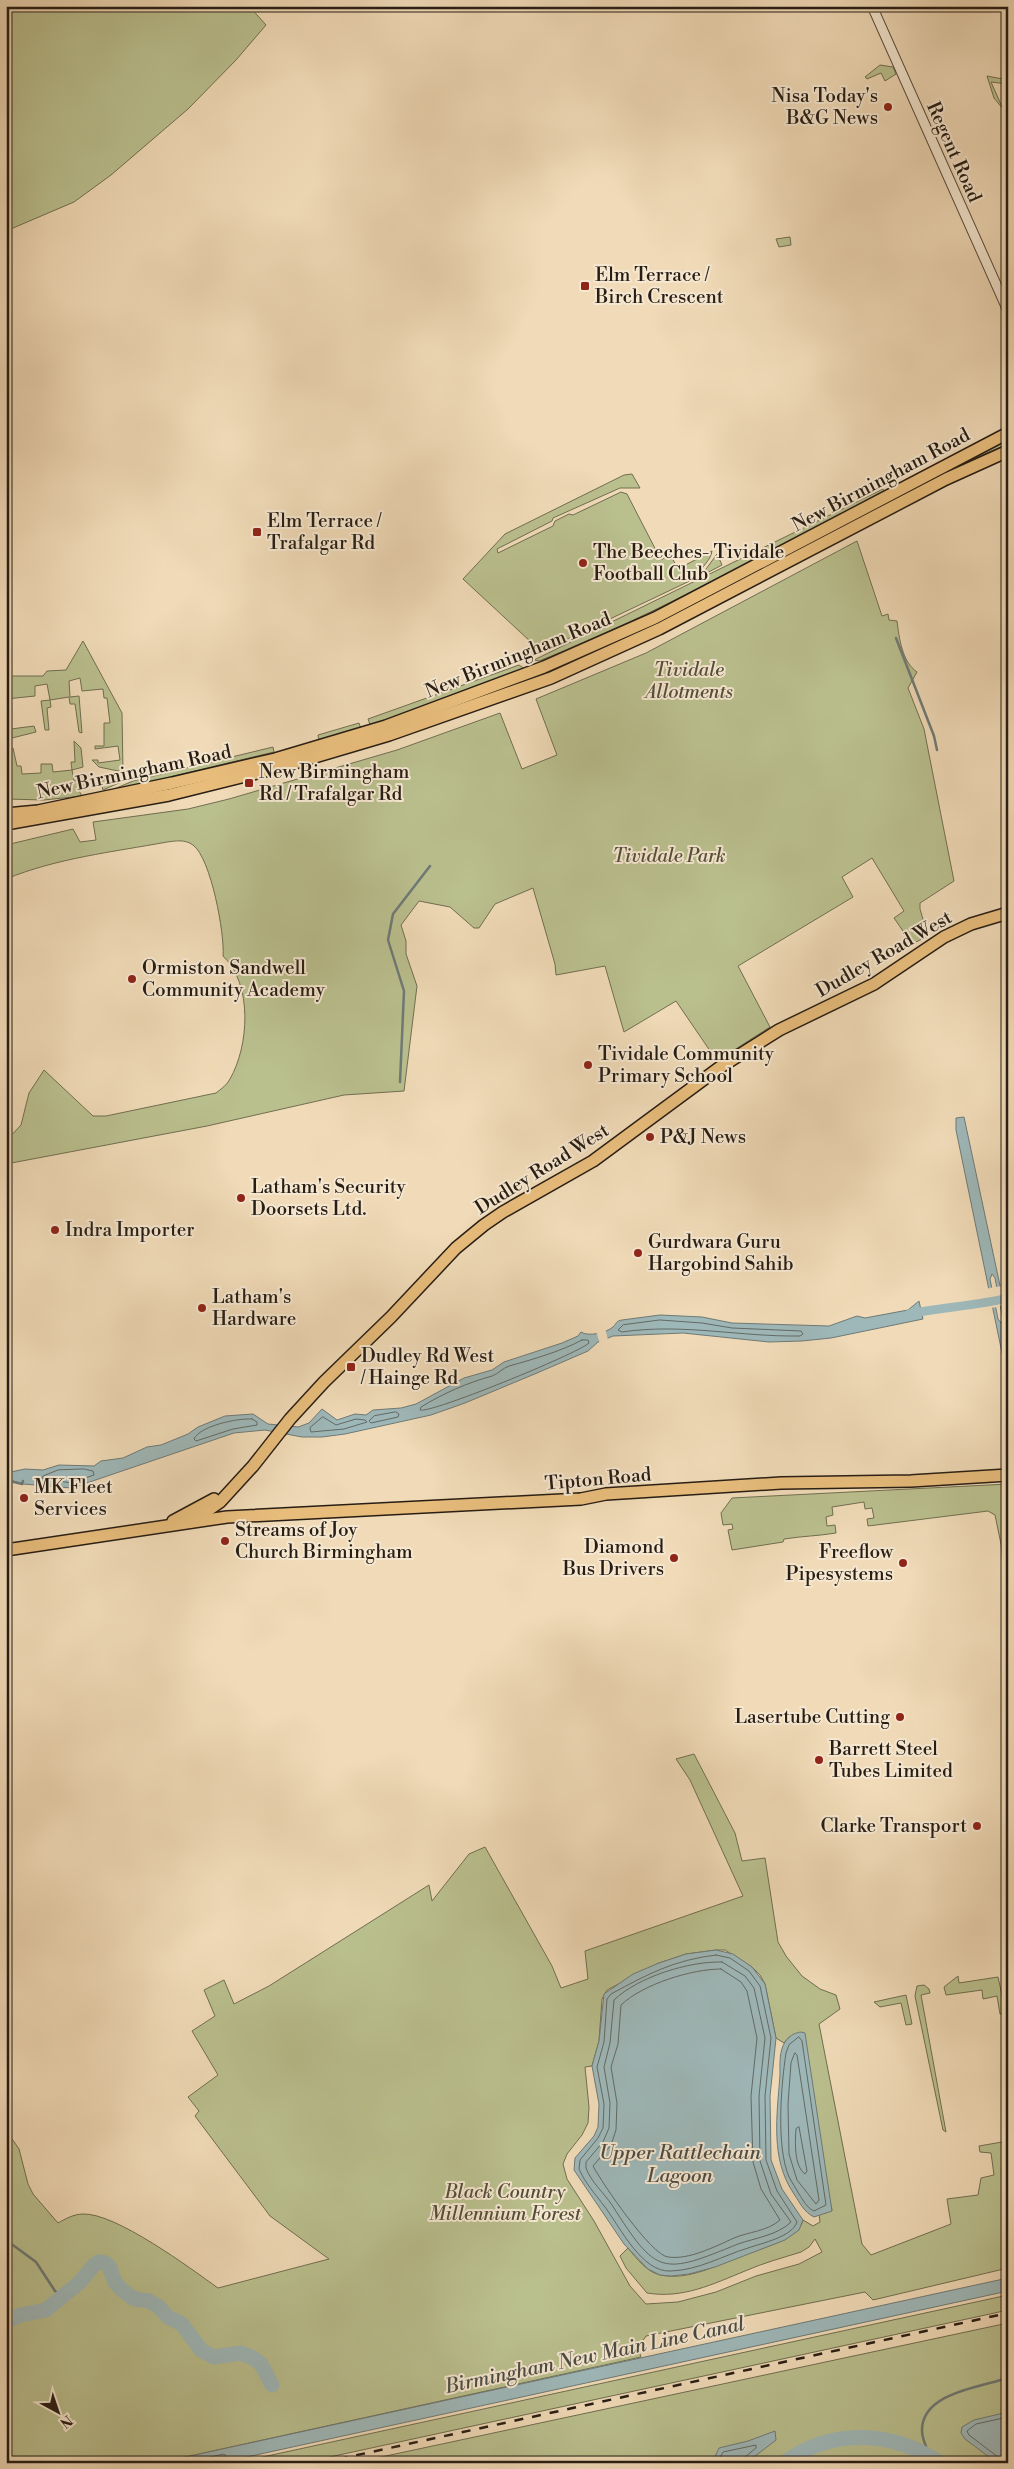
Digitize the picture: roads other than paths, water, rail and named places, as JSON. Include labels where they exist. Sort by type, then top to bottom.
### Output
[{"type":"main road","name":"New Birmingham Road","points":[[6,824],[169,795],[298,757],[525,674],[638,625],[1008,433]]},
{"type":"main road","name":"New Birmingham Road","points":[[6,814],[38,811],[298,757],[389,735],[551,678],[659,630],[946,479],[1008,451]]},
{"type":"main road","name":"Dudley Road West","points":[[244,1476],[290,1419],[456,1248],[490,1221],[593,1161],[719,1068],[779,1030],[874,984],[944,937],[971,924],[1008,913]]},
{"type":"main road","points":[[191,1522],[201,1518],[220,1502],[244,1476]]},
{"type":"main road","points":[[158,1528],[200,1508],[244,1476]]},
{"type":"main road","name":"Tipton Road","points":[[6,1550],[227,1517],[581,1499],[606,1494],[781,1483],[910,1481],[1008,1476]]},
{"type":"main road","points":[[220,1502],[220,1507],[227,1517]]},
{"type":"street","name":"Regent Road","points":[[872,6],[1008,311]]},
{"type":"water","points":[[964,1117],[1008,1323],[1008,1382],[956,1130],[956,1118]],"holes":[[[992,1274],[995,1278],[1003,1320],[1001,1323],[998,1319],[990,1279]]]},
{"type":"water","points":[[919,1301],[923,1319],[831,1338],[769,1342],[683,1333],[613,1336],[598,1342],[588,1351],[465,1403],[431,1415],[345,1434],[322,1437],[302,1437],[265,1430],[234,1433],[72,1488],[23,1484],[6,1479],[6,1473],[25,1469],[43,1470],[59,1465],[94,1466],[101,1461],[123,1458],[147,1447],[161,1445],[188,1434],[198,1427],[225,1416],[253,1414],[268,1424],[298,1427],[309,1423],[322,1409],[337,1420],[355,1414],[366,1415],[373,1410],[401,1408],[416,1404],[464,1378],[492,1370],[504,1362],[562,1343],[578,1336],[581,1332],[597,1334],[606,1331],[622,1320],[660,1315],[702,1317],[732,1323],[829,1326],[857,1316],[865,1318],[908,1310]]},
{"type":"water","name":"Upper Rattlechain Lagoon","points":[[716,1950],[733,1954],[752,1967],[765,1984],[776,2038],[770,2096],[771,2160],[782,2189],[803,2220],[799,2230],[785,2240],[715,2267],[689,2274],[660,2275],[648,2269],[624,2244],[574,2170],[575,2158],[594,2136],[598,2127],[599,2104],[592,2066],[599,2041],[604,1994],[633,1974],[659,1963],[686,1954]]},
{"type":"water","points":[[801,2032],[805,2033],[832,2211],[814,2217],[802,2207],[786,2181],[778,2152],[777,2121],[780,2058],[788,2038]]},
{"type":"water","points":[[1008,2278],[1008,2291],[219,2463],[158,2463]]},
{"type":"water","points":[[1008,2412],[1008,2428],[1002,2439],[1008,2451],[1008,2463],[997,2463],[965,2439],[961,2433],[962,2427],[974,2420]]},
{"type":"water","points":[[775,2431],[776,2440],[746,2463],[712,2463],[719,2448],[748,2441]]},
{"type":"waterway","points":[[896,638],[934,736],[937,750]]},
{"type":"waterway","points":[[400,1082],[404,991],[388,940],[393,914],[430,866]]},
{"type":"waterway","points":[[909,1314],[1008,1298]]},
{"type":"waterway","points":[[6,1480],[22,1484],[23,1481]]},
{"type":"waterway","points":[[6,2240],[36,2262],[55,2291],[64,2297]]},
{"type":"waterway","points":[[6,2322],[20,2315],[46,2310],[80,2282],[94,2265],[99,2262],[105,2263],[109,2266],[115,2282],[122,2290],[134,2299],[149,2301],[159,2307],[168,2317],[182,2324],[201,2350],[214,2357],[241,2353],[253,2358],[261,2364],[272,2385]]},
{"type":"waterway","points":[[930,2456],[922,2431],[924,2418],[931,2408],[941,2400],[954,2394],[1008,2378]]},
{"type":"waterway","points":[[784,2463],[802,2452],[822,2444],[842,2439],[862,2438],[882,2439],[902,2444],[940,2463]]},
{"type":"railway","points":[[321,2463],[1008,2313]]},
{"type":"place","name":"Nisa Today's B&G News","points":[[888,107]]},
{"type":"place","name":"Elm Terrace / Birch Crescent","points":[[585,286]]},
{"type":"place","name":"Elm Terrace / Trafalgar Rd","points":[[257,532]]},
{"type":"place","name":"The Beeches- Tividale Football Club","points":[[583,563]]},
{"type":"place","name":"New Birmingham Rd / Trafalgar Rd","points":[[249,783]]},
{"type":"place","name":"Ormiston Sandwell Community Academy","points":[[132,979]]},
{"type":"place","name":"Tividale Community Primary School","points":[[588,1065]]},
{"type":"place","name":"P&J News","points":[[650,1137]]},
{"type":"place","name":"Latham's Security Doorsets Ltd.","points":[[241,1198]]},
{"type":"place","name":"Indra Importer","points":[[55,1230]]},
{"type":"place","name":"Gurdwara Guru Hargobind Sahib","points":[[638,1253]]},
{"type":"place","name":"Latham's Hardware","points":[[202,1308]]},
{"type":"place","name":"Dudley Rd West / Hainge Rd","points":[[351,1367]]},
{"type":"place","name":"MK Fleet Services","points":[[24,1498]]},
{"type":"place","name":"Streams of Joy Church Birmingham","points":[[225,1541]]},
{"type":"place","name":"Diamond Bus Drivers","points":[[674,1558]]},
{"type":"place","name":"Freeflow Pipesystems","points":[[903,1563]]},
{"type":"place","name":"Lasertube Cutting","points":[[900,1717]]},
{"type":"place","name":"Barrett Steel Tubes Limited","points":[[819,1760]]},
{"type":"place","name":"Clarke Transport","points":[[977,1826]]},
{"type":"park label","name":"Tividale Allotments","points":[[689,681]]},
{"type":"park label","name":"Tividale Park","points":[[669,856]]},
{"type":"park label","name":"Black Country Millennium Forest","points":[[505,2203]]},
{"type":"water label","name":"Birmingham New Main Line Canal","points":[[595,2356]]}]
